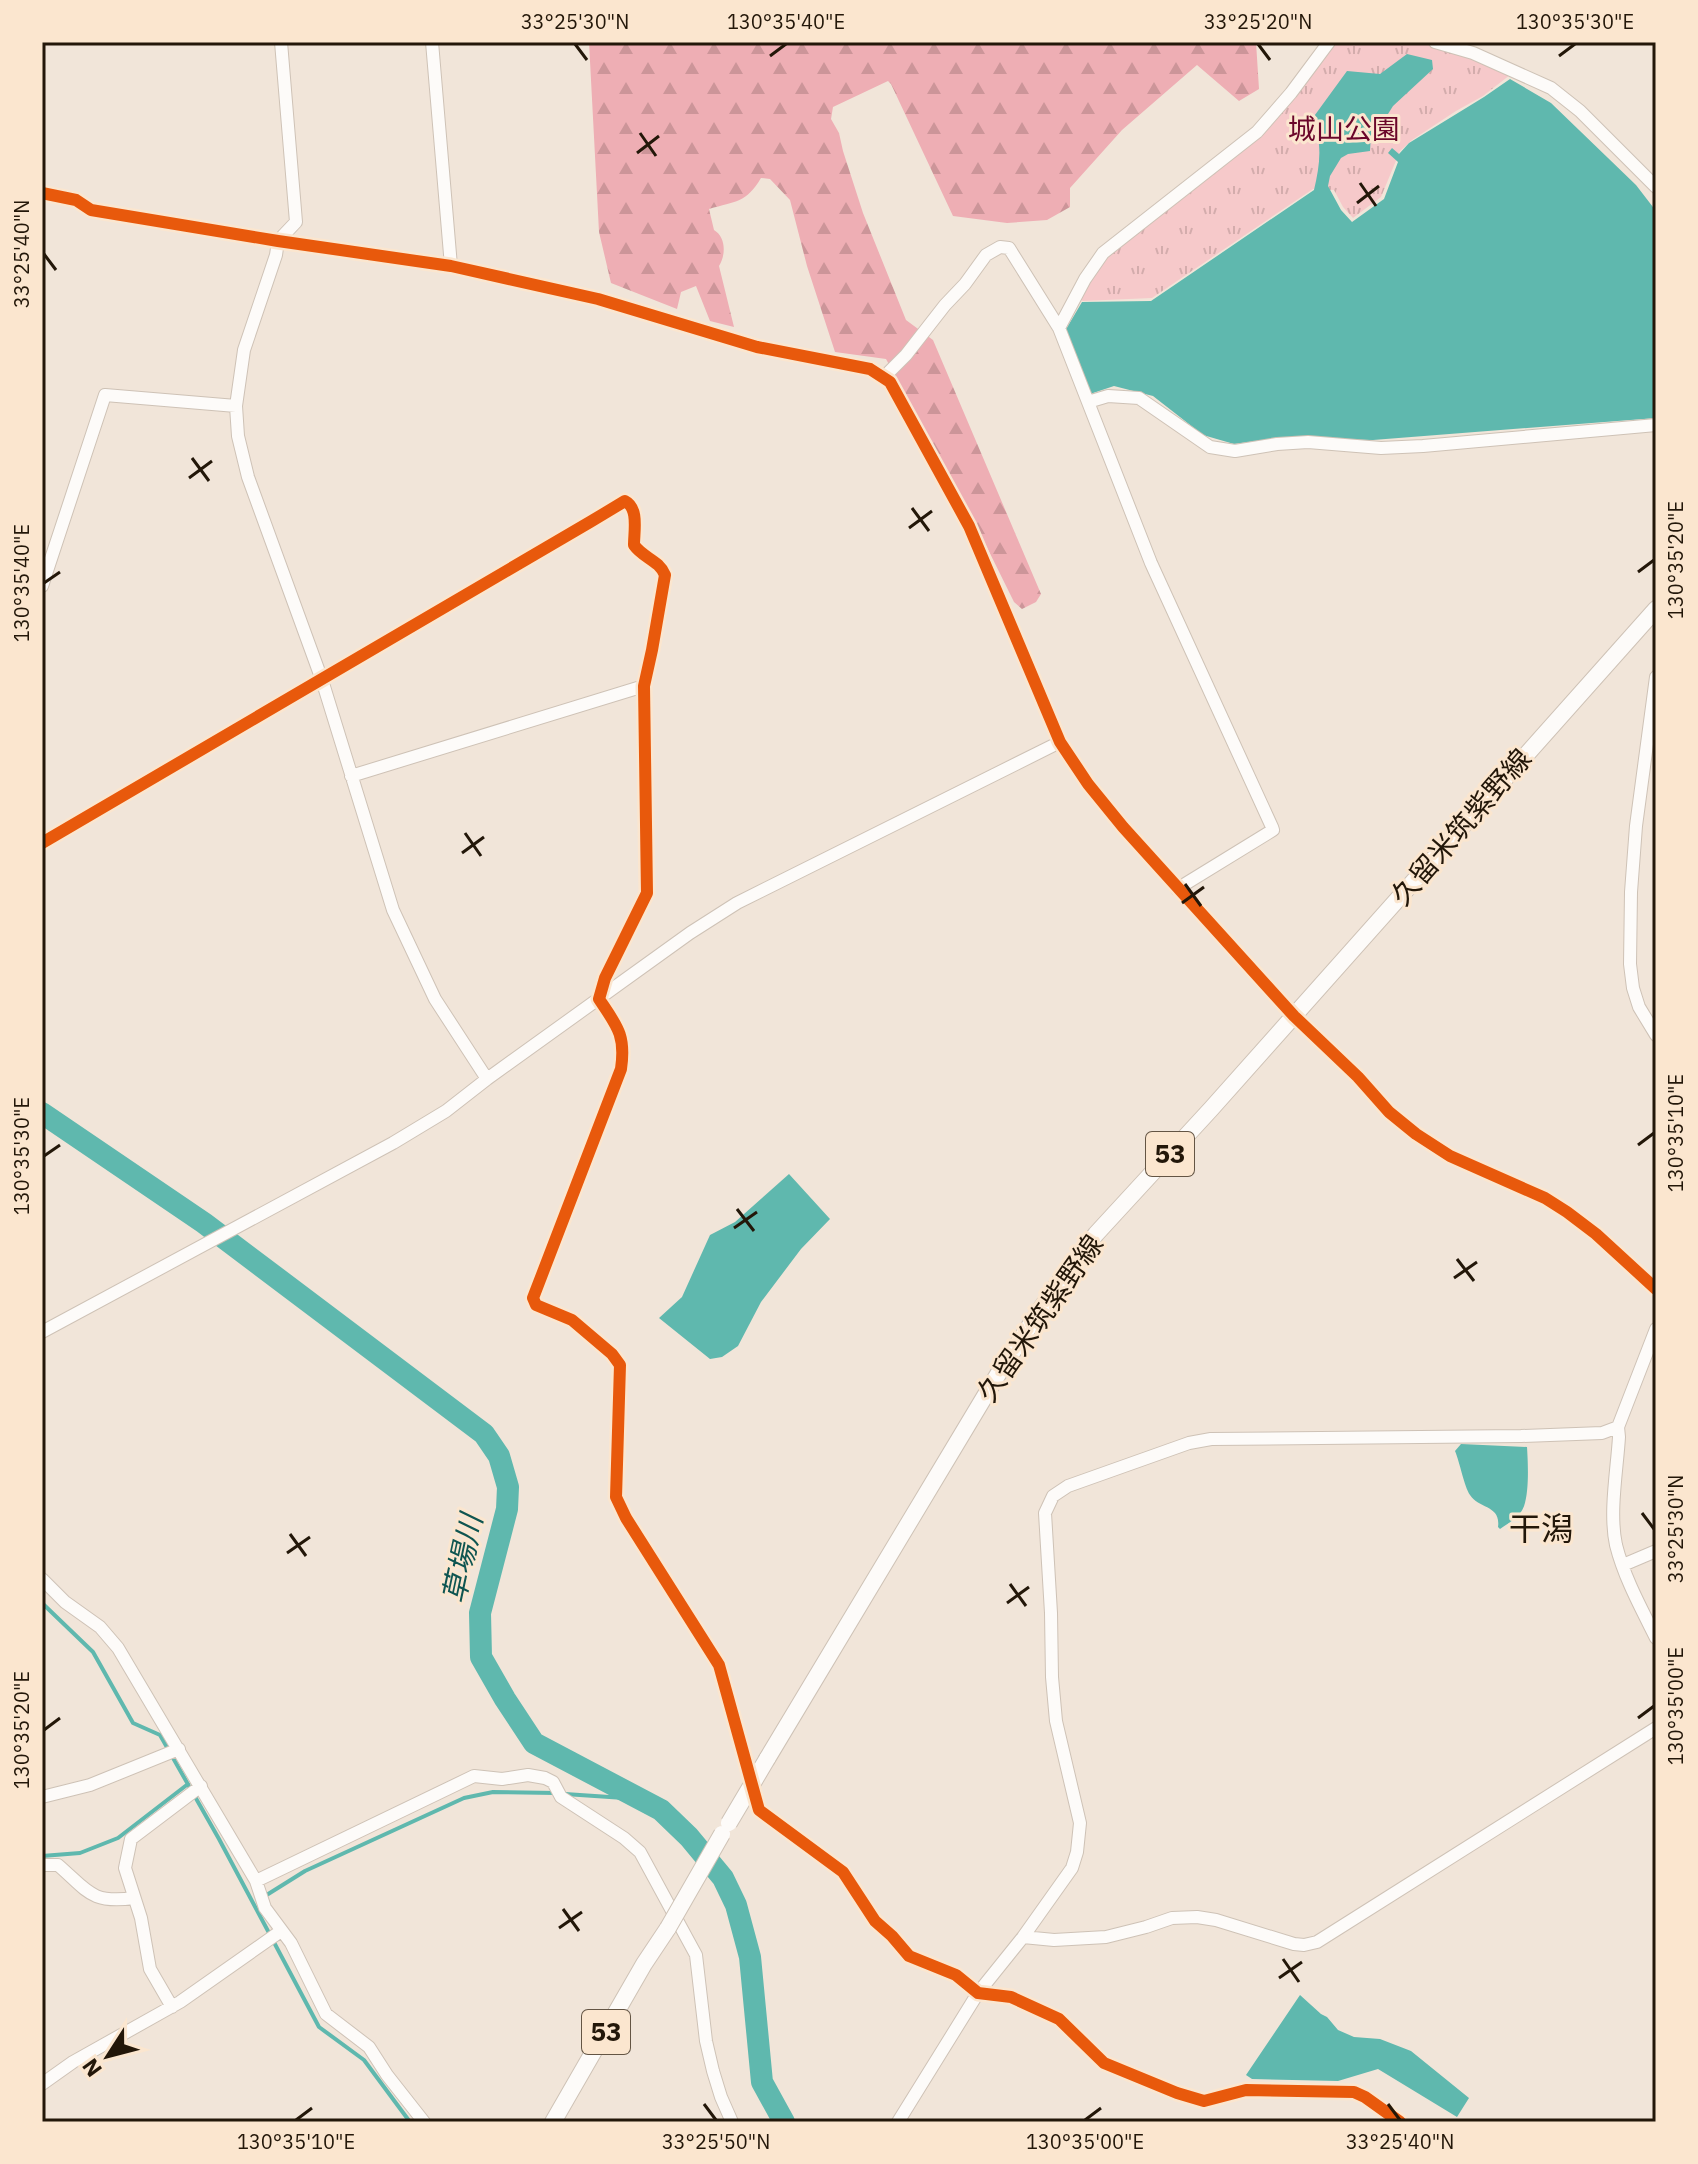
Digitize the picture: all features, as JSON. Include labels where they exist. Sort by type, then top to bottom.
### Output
[{"type":"main road","name":"久留米筑紫野線","points":[[553,2122],[644,1964],[1000,1371],[1054,1289],[1096,1234],[1656,609]]},
{"type":"street","points":[[281,42],[296,222],[278,241],[244,350],[236,406],[238,436],[248,477],[322,680],[393,910],[435,999],[487,1079]]},
{"type":"street","points":[[432,42],[451,266]]},
{"type":"street","points":[[1059,328],[1103,253],[1257,132],[1329,42]]},
{"type":"street","points":[[1435,42],[1473,53],[1551,88],[1656,187]]},
{"type":"street","points":[[42,193],[76,200],[91,210],[451,266],[598,299],[757,347],[870,369],[884,377],[890,382],[969,526],[1060,742],[1107,809],[1294,1016],[1358,1077],[1389,1112],[1450,1156],[1545,1198],[1596,1234],[1656,1289]]},
{"type":"street","points":[[884,377],[906,355],[986,255],[1000,247],[1009,248],[1059,328],[1151,563],[1273,830],[1177,889]]},
{"type":"street","points":[[42,586],[105,395],[236,406]]},
{"type":"street","points":[[1088,402],[1108,396],[1139,398],[1210,447],[1235,451],[1308,442],[1381,448],[1423,446],[1656,425]]},
{"type":"street","points":[[42,843],[625,501],[629,502],[634,509],[634,545],[644,556],[659,563],[665,575],[644,686],[647,893],[605,978],[599,999],[619,1032],[624,1049],[621,1069],[533,1298],[536,1305],[572,1320],[612,1354],[620,1365],[616,1497],[626,1518],[719,1665],[759,1810],[843,1872],[875,1921],[909,1956],[956,1975],[978,1993],[1011,1997],[1059,2019],[1104,2063],[1204,2101],[1246,2090],[1354,2092],[1400,2122]]},
{"type":"street","points":[[1656,677],[1636,826],[1630,964],[1639,1007],[1656,1035]]},
{"type":"street","points":[[351,776],[644,686]]},
{"type":"street","points":[[42,1332],[393,1143],[446,1111],[690,933],[737,903],[1060,742]]},
{"type":"street","points":[[1656,1329],[1618,1427],[1614,1510],[1616,1542],[1626,1575],[1656,1638]]},
{"type":"street","points":[[898,2122],[978,1993],[1072,1868],[1077,1852],[1080,1823],[1056,1721],[1052,1677],[1045,1513],[1053,1496],[1068,1486],[1189,1443],[1211,1439],[1521,1436],[1602,1433],[1618,1427]]},
{"type":"street","points":[[1623,1565],[1656,1551]]},
{"type":"street","points":[[42,1579],[65,1602],[100,1627],[118,1648],[256,1881],[265,1908],[291,1943],[326,2014],[369,2047],[424,2122]]},
{"type":"street","points":[[1023,1937],[1054,1940],[1106,1937],[1172,1918],[1197,1917],[1294,1944],[1317,1942],[1656,1728]]},
{"type":"street","points":[[42,1797],[90,1785],[179,1749]]},
{"type":"street","points":[[256,1881],[474,1776],[502,1779],[528,1775],[553,1782],[561,1797],[640,1852],[681,1926],[696,1955],[706,2041],[721,2097],[732,2122]]},
{"type":"street","points":[[172,2007],[150,1969],[141,1918],[125,1868],[131,1839],[201,1786]]},
{"type":"street","points":[[42,1865],[58,1865],[96,1899],[134,1898]]},
{"type":"street","points":[[42,2084],[73,2062],[172,2007],[281,1931]]},
{"type":"green space","points":[[589,42],[1256,42],[1259,89],[1239,101],[1197,65],[1122,130],[1070,188],[1070,207],[1047,220],[1007,223],[953,216],[888,81],[833,107],[831,119],[839,133],[863,213],[906,320],[933,340],[1041,594],[1036,602],[1022,609],[1014,602],[968,509],[886,359],[835,352],[807,266],[790,200],[770,179],[761,178],[740,200],[709,209],[714,230],[723,242],[724,252],[719,266],[734,327],[710,321],[696,286],[681,292],[677,309],[611,283],[599,232]]},
{"type":"green space","name":"城山公園","points":[[1334,42],[1418,42],[1464,55],[1510,75],[1483,96],[1412,140],[1400,151],[1381,197],[1353,218],[1334,190],[1313,189],[1152,298],[1080,299],[1101,262],[1215,170]]},
{"type":"water","points":[[1407,54],[1432,60],[1433,69],[1393,106],[1371,135],[1370,151],[1341,158],[1328,186],[1341,210],[1352,222],[1384,199],[1398,162],[1388,153],[1392,148],[1399,154],[1409,143],[1510,79],[1551,103],[1636,185],[1656,211],[1656,418],[1373,440],[1277,438],[1234,444],[1203,435],[1153,396],[1114,386],[1090,394],[1065,331],[1082,302],[1151,301],[1314,190],[1319,154],[1318,136],[1312,119],[1347,71],[1380,74]]},
{"type":"water","points":[[789,1174],[830,1219],[801,1249],[761,1302],[738,1346],[722,1357],[710,1359],[659,1318],[682,1297],[710,1235],[735,1222]]},
{"type":"water","points":[[1461,1444],[1527,1447],[1528,1481],[1524,1506],[1517,1517],[1500,1529],[1493,1511],[1474,1499],[1468,1491],[1455,1451]]},
{"type":"water","points":[[1300,1995],[1338,2030],[1354,2037],[1380,2039],[1411,2051],[1469,2098],[1457,2117],[1378,2069],[1338,2081],[1252,2079],[1246,2075]]},
{"type":"waterway","name":"草場川","points":[[42,1113],[204,1223],[484,1434],[499,1456],[508,1487],[507,1509],[480,1613],[481,1657],[534,1743],[661,1810],[689,1837],[723,1878],[736,1905],[750,1957],[762,2082],[784,2122]]},
{"type":"waterway","points":[[42,1603],[93,1652],[133,1723],[160,1735],[319,2027],[364,2060],[410,2122]]},
{"type":"waterway","points":[[42,1856],[80,1853],[118,1838],[188,1784]]},
{"type":"waterway","points":[[265,1896],[305,1871],[464,1798],[493,1792],[556,1793]]},
{"type":"waterway","points":[[565,1794],[639,1799]]},
{"type":"cycle path","points":[[42,193],[76,200],[91,210],[451,266],[598,299],[757,347],[870,369],[890,382],[969,526],[1060,742],[1088,784],[1123,827],[1294,1016],[1358,1077],[1389,1112],[1450,1156],[1545,1198],[1567,1212],[1656,1289]]},
{"type":"cycle path","points":[[42,843],[625,501],[629,504],[635,520],[634,545],[665,575],[644,686],[647,893],[605,978],[599,999],[619,1031],[621,1069],[533,1298],[536,1305],[572,1320],[612,1354],[620,1365],[616,1497],[626,1518],[719,1665],[759,1810],[843,1872],[875,1921],[909,1956],[956,1975],[978,1993],[1011,1997],[1059,2019],[1104,2063],[1204,2101],[1246,2090],[1354,2092],[1400,2122]]},
{"type":"district","name":"干潟","points":[[1541,1529]]}]
